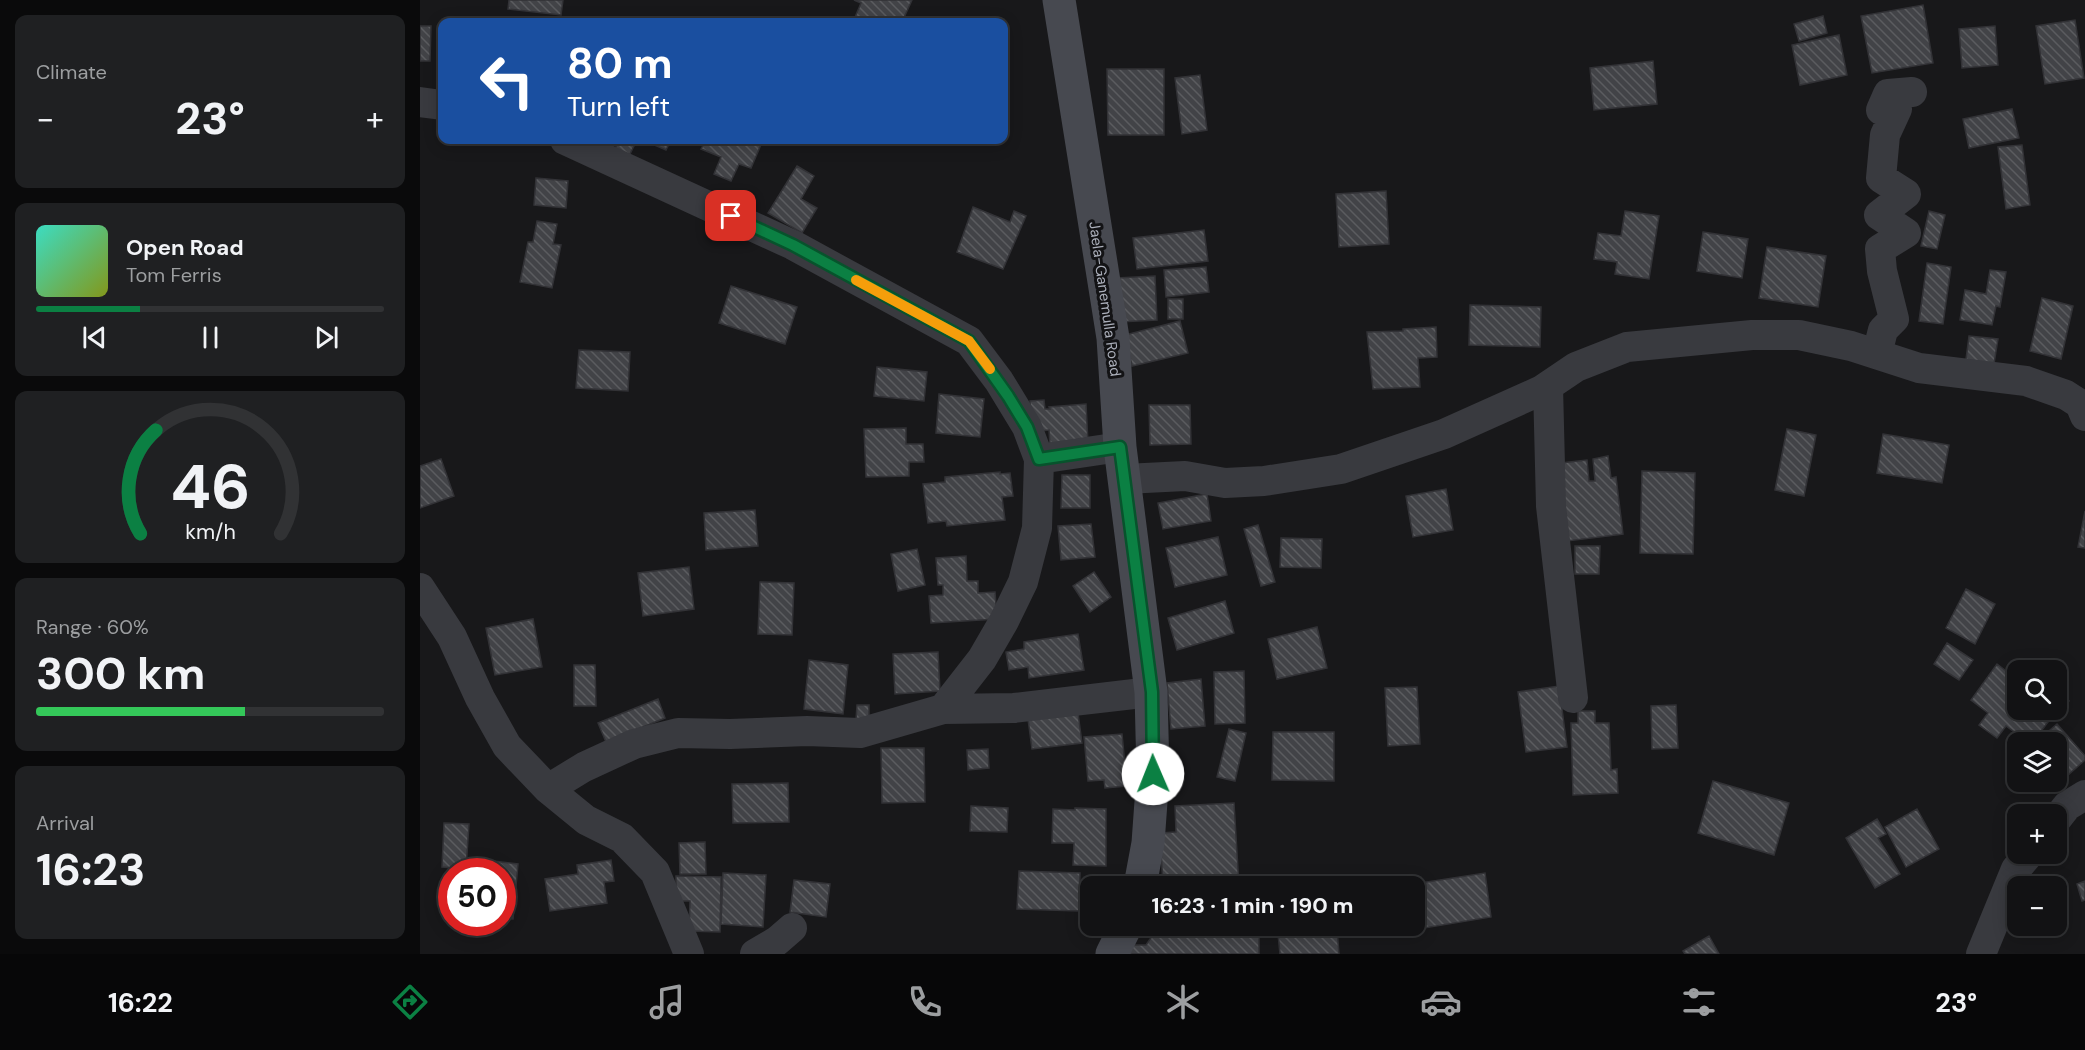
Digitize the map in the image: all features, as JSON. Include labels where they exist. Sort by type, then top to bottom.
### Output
[{"type":"main road","name":"Jaela-Ganemulla Road","points":[[1059,0],[1113,338],[1120,447],[1152,692],[1153,774],[1148,843],[1142,876]]},
{"type":"main road","points":[[1112,954],[1120,936]]},
{"type":"street","points":[[1877,354],[1883,330],[1894,319],[1882,272],[1880,249],[1906,233],[1879,215],[1906,194],[1881,178],[1885,135],[1898,109],[1881,110],[1888,94],[1912,92]]},
{"type":"street","points":[[420,102],[438,104]]},
{"type":"street","points":[[575,144],[793,245],[969,341],[999,381],[1027,427],[1039,459],[1037,528],[1023,582],[1004,621],[982,659],[943,709]]},
{"type":"street","points":[[1125,479],[1185,476],[1225,483],[1264,481],[1341,470],[1444,434],[1548,386],[1576,367],[1627,347],[1752,335],[1799,335],[1851,346],[1919,368],[2026,381],[2066,395],[2083,407]]},
{"type":"street","points":[[1548,386],[1551,506],[1573,698]]},
{"type":"street","points":[[1039,459],[1120,447]]},
{"type":"street","points":[[420,588],[452,638],[480,698],[507,746],[548,789],[586,820],[622,838],[655,872],[688,954]]},
{"type":"street","points":[[548,789],[584,767],[634,744],[678,733],[730,734],[807,731],[860,733],[943,709],[1014,708],[1152,692]]},
{"type":"street","points":[[2067,806],[2085,795]]},
{"type":"street","points":[[1981,954],[2016,869],[2020,864]]},
{"type":"street","points":[[755,954],[777,941],[792,928]]},
{"type":"building","points":[[509,0],[563,0],[561,15],[508,9]]},
{"type":"building","points":[[854,0],[912,0],[904,18],[855,18],[861,3]]},
{"type":"building","points":[[1923,5],[1933,63],[1872,73],[1861,16]]},
{"type":"building","points":[[1823,16],[1827,33],[1799,41],[1794,24]]},
{"type":"building","points":[[2075,20],[2084,78],[2045,84],[2036,26]]},
{"type":"building","points":[[420,26],[431,26],[430,61],[420,61]]},
{"type":"building","points":[[1995,26],[1998,65],[1962,68],[1959,29]]},
{"type":"building","points":[[1839,35],[1847,75],[1800,85],[1792,45]]},
{"type":"building","points":[[1653,61],[1657,104],[1594,110],[1590,68]]},
{"type":"building","points":[[1107,69],[1164,69],[1164,135],[1108,135]]},
{"type":"building","points":[[1200,75],[1207,130],[1182,134],[1175,78]]},
{"type":"building","points":[[2012,109],[2019,138],[1969,148],[1963,119]]},
{"type":"building","points":[[617,144],[635,144],[629,156],[615,149]]},
{"type":"building","points":[[652,144],[669,144],[666,150]]},
{"type":"building","points":[[704,144],[761,144],[751,168],[739,164],[731,181],[714,174],[721,157],[701,149]]},
{"type":"building","points":[[2022,145],[2030,205],[2006,209],[1998,147]]},
{"type":"building","points":[[797,166],[814,176],[801,199],[817,208],[802,233],[768,213]]},
{"type":"building","points":[[536,178],[568,181],[566,208],[534,205]]},
{"type":"building","points":[[1386,191],[1389,244],[1339,247],[1336,194]]},
{"type":"building","points":[[973,207],[1010,222],[1014,211],[1026,216],[1003,269],[957,252]]},
{"type":"building","points":[[1625,211],[1659,216],[1649,279],[1615,274],[1617,262],[1594,259],[1598,233],[1621,236]]},
{"type":"building","points":[[1929,211],[1945,215],[1937,249],[1921,246]]},
{"type":"building","points":[[537,221],[557,224],[553,244],[561,245],[552,288],[520,282],[528,242],[533,242]]},
{"type":"building","points":[[1204,230],[1208,261],[1137,269],[1133,238]]},
{"type":"building","points":[[1703,232],[1748,239],[1742,278],[1697,271]]},
{"type":"building","points":[[1767,247],[1826,256],[1818,307],[1759,298]]},
{"type":"building","points":[[1927,263],[1951,267],[1943,324],[1919,321]]},
{"type":"building","points":[[1206,267],[1209,292],[1166,297],[1164,270]]},
{"type":"building","points":[[1990,270],[2006,272],[2000,307],[1996,306],[1992,325],[1960,320],[1965,290],[1986,294]]},
{"type":"building","points":[[1155,276],[1157,320],[1119,322],[1117,278]]},
{"type":"building","points":[[731,286],[797,307],[785,344],[719,323]]},
{"type":"building","points":[[2042,298],[2073,306],[2061,359],[2030,351]]},
{"type":"building","points":[[1168,299],[1183,299],[1183,319],[1168,319]]},
{"type":"building","points":[[1470,305],[1541,307],[1540,347],[1469,345]]},
{"type":"building","points":[[1180,321],[1188,353],[1132,366],[1125,335]]},
{"type":"building","points":[[1436,327],[1437,357],[1418,358],[1420,387],[1373,389],[1367,332]]},
{"type":"building","points":[[1969,336],[1998,339],[1993,370],[1965,367]]},
{"type":"building","points":[[579,350],[630,352],[628,391],[576,388]]},
{"type":"building","points":[[877,367],[927,372],[924,401],[874,396]]},
{"type":"building","points":[[939,394],[984,399],[980,437],[936,433]]},
{"type":"building","points":[[1044,400],[1045,409],[1086,404],[1088,443],[1050,445],[1049,430],[1040,431],[1031,426],[1030,401]]},
{"type":"building","points":[[1149,405],[1190,405],[1191,444],[1150,445]]},
{"type":"building","points":[[906,428],[906,444],[923,444],[924,462],[909,462],[909,476],[866,477],[864,429]]},
{"type":"building","points":[[1787,429],[1816,435],[1804,496],[1775,490]]},
{"type":"building","points":[[1883,434],[1949,445],[1942,483],[1877,473]]},
{"type":"building","points":[[1608,456],[1611,478],[1616,477],[1623,534],[1567,541],[1561,463],[1587,460],[1589,481],[1595,481],[1593,459]]},
{"type":"building","points":[[441,459],[454,496],[420,508],[420,466]]},
{"type":"building","points":[[1642,471],[1695,473],[1693,554],[1640,553]]},
{"type":"building","points":[[1000,472],[1000,474],[1010,473],[1013,496],[1002,497],[1005,520],[947,526],[946,521],[928,523],[923,484],[945,482],[945,477]]},
{"type":"building","points":[[1062,475],[1090,475],[1090,508],[1061,508]]},
{"type":"building","points":[[1446,489],[1453,530],[1413,537],[1406,496]]},
{"type":"building","points":[[1207,494],[1211,521],[1163,529],[1158,503]]},
{"type":"building","points":[[755,510],[758,546],[706,550],[704,513]]},
{"type":"building","points":[[2085,511],[2085,548],[2078,547]]},
{"type":"building","points":[[1091,524],[1095,557],[1061,560],[1058,526]]},
{"type":"building","points":[[1258,525],[1275,582],[1261,586],[1244,529]]},
{"type":"building","points":[[1218,537],[1227,575],[1175,587],[1166,548]]},
{"type":"building","points":[[1281,538],[1322,539],[1321,568],[1280,567]]},
{"type":"building","points":[[1575,546],[1600,546],[1599,574],[1575,574]]},
{"type":"building","points":[[917,549],[925,585],[898,591],[891,554]]},
{"type":"building","points":[[966,556],[967,581],[978,581],[978,593],[995,592],[997,619],[931,623],[929,596],[943,595],[943,585],[938,585],[936,558]]},
{"type":"building","points":[[689,567],[694,609],[643,616],[638,573]]},
{"type":"building","points":[[1094,572],[1111,597],[1090,612],[1073,586]]},
{"type":"building","points":[[760,582],[794,583],[792,635],[758,634]]},
{"type":"building","points":[[1966,589],[1995,604],[1975,644],[1946,628]]},
{"type":"building","points":[[1225,601],[1234,633],[1177,650],[1168,618]]},
{"type":"building","points":[[533,619],[542,667],[495,675],[486,628]]},
{"type":"building","points":[[1317,627],[1327,668],[1277,679],[1268,639]]},
{"type":"building","points":[[1078,634],[1084,670],[1029,678],[1028,667],[1009,670],[1006,652],[1024,649],[1024,642]]},
{"type":"building","points":[[1947,643],[1973,660],[1959,680],[1934,664]]},
{"type":"building","points":[[938,652],[940,691],[895,694],[893,654]]},
{"type":"building","points":[[809,660],[848,665],[843,714],[804,709]]},
{"type":"building","points":[[1997,664],[2007,672],[2007,720],[2050,720],[2040,732],[2014,732],[2006,726],[1997,738],[1979,725],[1988,713],[1971,700]]},
{"type":"building","points":[[574,665],[595,665],[596,706],[574,706]]},
{"type":"building","points":[[1244,671],[1245,723],[1215,724],[1214,672]]},
{"type":"building","points":[[1201,679],[1205,726],[1171,729],[1167,683]]},
{"type":"building","points":[[1559,686],[1567,747],[1526,752],[1518,692]]},
{"type":"building","points":[[1417,687],[1420,744],[1388,746],[1385,688]]},
{"type":"building","points":[[658,699],[665,718],[606,742],[598,723]]},
{"type":"building","points":[[857,705],[869,705],[869,720],[856,720]]},
{"type":"building","points":[[1676,705],[1678,748],[1652,749],[1651,706]]},
{"type":"building","points":[[1578,711],[1595,711],[1595,723],[1609,723],[1611,770],[1617,769],[1618,793],[1573,795],[1571,723],[1578,723]]},
{"type":"building","points":[[1078,713],[1082,743],[1032,749],[1028,719]]},
{"type":"building","points":[[2057,724],[2064,732],[2048,732]]},
{"type":"building","points":[[1229,729],[1246,733],[1235,781],[1217,777]]},
{"type":"building","points":[[1273,732],[1334,732],[1334,781],[1272,780]]},
{"type":"building","points":[[1122,734],[1127,786],[1105,788],[1104,780],[1088,781],[1084,737]]},
{"type":"building","points":[[2067,735],[2085,756],[2085,760],[2067,776]]},
{"type":"building","points":[[881,748],[924,748],[925,802],[882,803]]},
{"type":"building","points":[[988,749],[989,768],[968,770],[967,750]]},
{"type":"building","points":[[1713,781],[1789,803],[1774,855],[1698,833]]},
{"type":"building","points":[[788,783],[789,822],[733,823],[732,784]]},
{"type":"building","points":[[1234,803],[1238,876],[1162,876],[1160,833],[1176,832],[1175,806]]},
{"type":"building","points":[[971,806],[1008,808],[1007,832],[970,831]]},
{"type":"building","points":[[1075,808],[1106,809],[1106,866],[1073,865],[1074,843],[1052,843],[1053,809],[1075,810]]},
{"type":"building","points":[[1917,809],[1939,849],[1906,867],[1885,827]]},
{"type":"building","points":[[1877,819],[1886,834],[1878,838],[1900,874],[1875,888],[1846,838]]},
{"type":"building","points":[[444,823],[469,824],[467,858],[442,858]]},
{"type":"building","points":[[705,842],[706,874],[680,874],[679,843]]},
{"type":"building","points":[[611,860],[614,881],[604,882],[607,903],[550,911],[545,879],[578,874],[577,865]]},
{"type":"building","points":[[1019,871],[1080,873],[1079,911],[1017,909]]},
{"type":"building","points":[[723,873],[766,875],[763,927],[721,924]]},
{"type":"building","points":[[1485,873],[1491,917],[1425,928],[1425,882]]},
{"type":"building","points":[[676,876],[721,877],[720,932],[689,931],[690,901],[676,901]]},
{"type":"building","points":[[794,880],[830,884],[826,917],[790,912]]},
{"type":"building","points":[[2085,881],[2085,900],[2082,901],[2077,884]]},
{"type":"building","points":[[1152,936],[1259,936],[1259,954],[1127,954],[1127,945],[1146,945]]},
{"type":"building","points":[[1278,936],[1338,936],[1339,954],[1280,954]]},
{"type":"building","points":[[1709,936],[1719,954],[1685,954],[1683,951]]},
{"type":"slow traffic","points":[[856,280],[969,341],[990,369]]},
{"type":"route","points":[[731,216],[793,245],[969,341],[999,381],[1027,427],[1039,459],[1120,447],[1152,692],[1153,774]]}]
